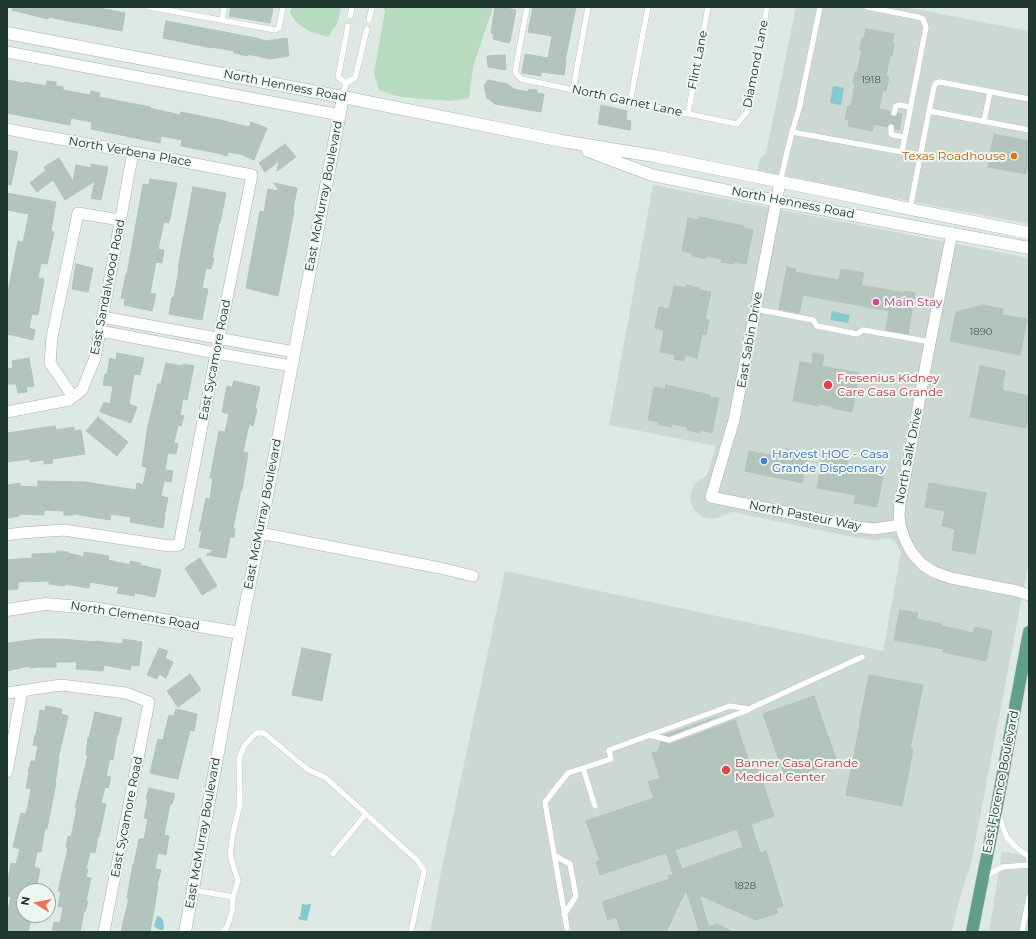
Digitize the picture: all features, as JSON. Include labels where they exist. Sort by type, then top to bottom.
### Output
[{"type":"main road","name":"East Florence Boulevard","points":[[972,932],[1029,632]]},
{"type":"street","name":"North Henness Road","points":[[7,33],[343,97],[562,141],[654,156],[1029,233]]},
{"type":"street","points":[[7,52],[340,115]]},
{"type":"street","name":"East McMurray Boulevard","points":[[185,932],[240,633],[343,97]]},
{"type":"street","name":"North Verbena Place","points":[[7,129],[252,175]]},
{"type":"street","name":"North Henness Road","points":[[562,141],[652,175],[777,201],[1029,248]]},
{"type":"street","name":"East Sandalwood Road","points":[[73,397],[82,390],[95,358],[133,152]]},
{"type":"street","name":"East Sycamore Road","points":[[7,535],[64,530],[169,546],[180,545],[219,338],[252,175]]},
{"type":"street","name":"East Sabin Drive","points":[[711,497],[734,420],[742,386],[755,309],[780,182]]},
{"type":"street","points":[[7,412],[69,400],[73,397],[50,363],[52,337],[78,213],[120,220]]},
{"type":"street","name":"North Salk Drive","points":[[952,233],[900,503],[900,525],[905,540],[912,553],[923,565],[934,572],[951,578],[1017,591],[1029,595]]},
{"type":"street","points":[[102,317],[294,352]]},
{"type":"street","points":[[100,331],[216,354],[291,366]]},
{"type":"street","name":"North Pasteur Way","points":[[711,497],[858,527],[874,529],[900,525]]},
{"type":"street","points":[[260,533],[473,576]]},
{"type":"street","name":"North Clements Road","points":[[7,610],[45,604],[93,608],[240,633]]},
{"type":"street","name":"East Sycamore Road","points":[[22,691],[61,685],[126,693],[149,702],[104,932]]},
{"type":"street","points":[[7,694],[22,691],[7,772]]},
{"type":"lane","points":[[149,7],[275,30],[279,28],[283,7]]},
{"type":"lane","points":[[222,21],[224,7]]},
{"type":"lane","points":[[350,16],[352,7]]},
{"type":"lane","points":[[369,20],[372,7]]},
{"type":"lane","name":"North Garnet Lane","points":[[527,7],[515,72],[521,79],[737,124],[741,120]]},
{"type":"lane","points":[[573,90],[588,7]]},
{"type":"lane","points":[[630,102],[648,7]]},
{"type":"lane","name":"Flint Lane","points":[[688,114],[708,7]]},
{"type":"lane","name":"Diamond Lane","points":[[741,120],[747,112],[767,7]]},
{"type":"lane","points":[[780,182],[799,109],[820,7]]},
{"type":"lane","points":[[867,7],[918,17],[923,19],[926,27],[902,152]]},
{"type":"lane","points":[[346,83],[338,77],[348,26]]},
{"type":"lane","points":[[343,97],[346,83],[355,78],[367,30]]},
{"type":"lane","points":[[910,209],[929,110],[936,83],[940,82],[1029,99]]},
{"type":"lane","points":[[984,121],[990,92]]},
{"type":"lane","points":[[894,113],[896,106],[899,105],[910,107]]},
{"type":"lane","points":[[929,110],[1029,130]]},
{"type":"lane","points":[[891,127],[891,134],[904,138]]},
{"type":"lane","points":[[792,132],[921,155]]},
{"type":"lane","points":[[755,309],[813,320],[817,326],[857,334],[863,330],[930,342]]},
{"type":"lane","points":[[649,735],[669,740],[748,709],[862,657]]},
{"type":"lane","points":[[567,928],[545,802],[568,773],[611,759],[609,750],[730,706],[748,709]]},
{"type":"lane","points":[[223,932],[227,927],[232,912],[233,896],[238,881],[230,855],[233,832],[240,805],[239,759],[244,746],[256,733],[264,733],[307,769],[326,778],[418,861],[424,871],[411,932]]},
{"type":"lane","points":[[583,768],[595,806]]},
{"type":"lane","points":[[996,811],[1007,838],[1028,856],[1029,860]]},
{"type":"lane","points":[[333,854],[366,814]]},
{"type":"lane","points":[[554,856],[570,864],[576,896],[564,915]]},
{"type":"lane","points":[[982,879],[1002,867],[1029,865]]},
{"type":"lane","points":[[193,890],[233,896]]},
{"type":"lane","points":[[1023,932],[1029,897]]},
{"type":"shaded area","points":[[796,7],[905,7],[1029,31],[1029,224],[757,172],[760,159],[766,153]]},
{"type":"shaded area","points":[[653,185],[1029,258],[1029,560],[971,864],[958,904],[952,932],[430,932],[441,872],[505,571],[883,651],[901,553],[895,541],[889,538],[874,540],[857,538],[733,512],[713,519],[702,517],[694,510],[692,506],[690,499],[691,492],[696,482],[708,473],[716,446],[609,425]]},
{"type":"shaded area","points":[[1002,851],[1029,857],[1029,932],[989,932]]},
{"type":"green space","points":[[291,7],[341,7],[338,22],[328,37],[309,31],[297,23],[290,13]]},
{"type":"green space","points":[[383,7],[493,7],[473,67],[469,98],[451,101],[401,97],[379,90],[374,73],[385,11]]},
{"type":"water","points":[[833,86],[844,88],[841,105],[830,103]]},
{"type":"water","points":[[832,311],[850,315],[848,323],[830,320]]},
{"type":"water","points":[[302,904],[311,904],[307,921],[298,919],[298,917],[300,917]]},
{"type":"water","points":[[157,916],[163,920],[163,930],[160,930],[154,926]]},
{"type":"building","points":[[13,7],[94,7],[125,13],[122,31],[49,17],[48,19],[12,10]]},
{"type":"building","points":[[231,7],[261,7],[273,9],[270,23],[229,16]]},
{"type":"building","points":[[495,7],[516,10],[510,42],[508,43],[493,39],[494,34],[491,33]]},
{"type":"building","points":[[533,7],[576,7],[565,61],[564,75],[541,72],[541,76],[522,73],[525,54],[548,58],[552,36],[528,32]]},
{"type":"building","points":[[166,21],[266,41],[287,38],[289,56],[270,59],[248,54],[248,56],[234,53],[234,51],[163,38]]},
{"type":"building","points":[[866,29],[894,34],[892,42],[894,43],[892,56],[890,55],[886,76],[889,77],[886,91],[883,90],[879,109],[890,111],[890,114],[893,117],[897,116],[898,113],[902,114],[899,130],[895,129],[894,125],[891,123],[887,127],[874,124],[872,131],[848,126],[849,120],[845,119],[848,106],[851,107],[855,83],[853,83],[855,72],[857,72],[862,51],[860,50],[862,38],[864,39]]},
{"type":"building","points":[[505,55],[506,70],[488,67],[487,56]]},
{"type":"building","points":[[7,80],[46,86],[47,81],[56,82],[56,86],[63,87],[63,90],[90,95],[91,91],[100,93],[99,97],[151,107],[150,108],[180,115],[181,112],[249,127],[251,122],[267,128],[254,160],[240,154],[228,152],[227,156],[181,146],[182,140],[161,136],[160,143],[91,129],[92,122],[71,118],[70,125],[7,113]]},
{"type":"building","points":[[488,80],[507,84],[514,89],[528,92],[529,89],[537,90],[537,93],[544,94],[541,112],[495,104],[487,98],[484,86]]},
{"type":"building","points":[[601,105],[627,111],[626,120],[631,121],[630,130],[598,124]]},
{"type":"building","points":[[994,134],[1029,141],[1029,156],[1026,174],[988,167]]},
{"type":"building","points":[[285,144],[296,157],[277,171],[279,161],[265,172],[259,163]]},
{"type":"building","points":[[7,150],[18,152],[11,185],[7,184]]},
{"type":"building","points":[[59,158],[73,181],[76,165],[91,168],[91,164],[108,167],[101,200],[91,198],[95,181],[65,200],[53,180],[37,192],[30,183],[46,170],[44,167]]},
{"type":"building","points":[[150,179],[177,183],[169,223],[164,222],[158,249],[164,250],[162,263],[156,262],[150,293],[156,294],[152,311],[124,305],[125,299],[121,298],[127,274],[143,184],[149,185]]},
{"type":"building","points":[[274,183],[297,188],[278,296],[246,288],[260,211],[264,212],[268,189],[279,191]]},
{"type":"building","points":[[193,187],[226,193],[212,258],[214,258],[211,269],[206,268],[202,288],[208,289],[202,320],[169,314],[172,297],[174,297]]},
{"type":"building","points":[[7,193],[56,202],[51,231],[54,232],[47,264],[41,263],[38,278],[44,279],[38,315],[32,314],[29,328],[35,330],[33,340],[7,334],[7,292],[18,241],[23,242],[29,214],[7,210]]},
{"type":"building","points":[[700,217],[744,226],[744,228],[753,230],[746,264],[721,262],[722,259],[706,256],[705,259],[692,256],[692,253],[682,251],[688,218],[699,220]]},
{"type":"building","points":[[76,264],[93,268],[88,292],[72,289]]},
{"type":"building","name":"Main Stay","points":[[787,267],[796,269],[795,272],[839,280],[841,269],[864,273],[861,285],[904,293],[905,291],[915,293],[908,334],[886,330],[889,311],[803,295],[799,313],[779,309]]},
{"type":"building","points":[[687,285],[699,288],[699,290],[711,292],[705,319],[709,320],[706,335],[702,334],[697,358],[686,355],[684,361],[674,359],[675,355],[660,352],[664,330],[655,328],[659,307],[669,309],[674,286],[687,288]]},
{"type":"building","points":[[983,305],[1003,309],[1002,315],[1027,319],[1020,355],[950,341],[956,312]]},
{"type":"building","points":[[117,353],[144,358],[140,375],[134,374],[129,404],[137,407],[131,423],[100,412],[104,402],[110,404],[113,386],[103,385],[110,358],[116,360]]},
{"type":"building","points":[[813,353],[824,355],[822,366],[859,373],[852,412],[832,408],[833,406],[819,404],[818,406],[793,401],[800,362],[812,364]]},
{"type":"building","points":[[29,358],[34,386],[26,387],[27,392],[18,393],[16,384],[7,384],[7,369],[13,368],[12,361]]},
{"type":"building","points":[[166,363],[182,366],[183,364],[194,366],[187,400],[183,399],[180,415],[184,416],[181,426],[178,425],[174,443],[178,444],[176,454],[168,453],[165,470],[173,471],[171,482],[164,481],[161,496],[168,498],[163,528],[130,522],[131,517],[111,514],[110,520],[74,514],[64,515],[64,511],[48,510],[44,511],[44,515],[19,514],[19,516],[9,518],[7,509],[7,485],[20,483],[20,486],[38,487],[38,481],[85,482],[136,490],[137,483],[143,485],[147,467],[142,466],[148,425],[158,384],[161,384]]},
{"type":"building","points":[[980,366],[1005,371],[1002,390],[1029,396],[1029,415],[1026,428],[970,417]]},
{"type":"building","points":[[234,381],[260,387],[255,408],[257,409],[253,426],[249,424],[243,452],[248,453],[242,490],[233,528],[235,529],[234,537],[230,537],[226,558],[206,555],[214,550],[199,547],[202,531],[199,531],[206,498],[210,499],[213,478],[210,478],[219,431],[225,432],[229,414],[222,412],[227,386],[232,387]]},
{"type":"building","points":[[666,385],[719,398],[712,433],[701,430],[700,433],[687,430],[688,427],[672,424],[671,427],[658,424],[659,422],[648,420],[654,387],[665,389]]},
{"type":"building","points":[[98,417],[128,442],[117,456],[86,431]]},
{"type":"building","points":[[55,426],[56,430],[74,427],[74,431],[81,430],[85,454],[52,459],[53,463],[44,464],[44,460],[30,462],[30,459],[7,462],[7,433]]},
{"type":"building","points":[[786,449],[808,453],[802,483],[745,471],[749,451],[784,458]]},
{"type":"building","points":[[823,456],[848,461],[846,469],[883,476],[877,507],[854,503],[856,495],[817,488]]},
{"type":"building","points":[[929,483],[986,493],[975,554],[952,550],[955,529],[942,526],[945,511],[925,507]]},
{"type":"building","points":[[57,551],[68,552],[84,557],[84,552],[109,556],[108,560],[130,565],[130,561],[141,563],[140,565],[161,570],[155,597],[135,593],[134,596],[117,593],[119,587],[90,582],[89,588],[65,584],[65,586],[49,584],[49,581],[18,582],[18,589],[7,590],[7,560],[32,558],[32,554],[57,553]]},
{"type":"building","points":[[200,558],[217,586],[202,595],[185,568]]},
{"type":"building","points":[[900,610],[918,613],[917,619],[942,624],[942,626],[973,633],[975,627],[992,631],[986,661],[943,652],[944,649],[894,640]]},
{"type":"building","points":[[38,639],[96,641],[123,644],[123,639],[142,642],[139,666],[131,665],[130,670],[104,665],[103,671],[76,669],[77,662],[56,662],[56,667],[30,668],[29,666],[7,671],[7,643]]},
{"type":"building","points":[[159,648],[168,651],[165,658],[173,662],[166,678],[159,674],[157,679],[147,675]]},
{"type":"building","points":[[302,648],[331,654],[322,701],[292,695]]},
{"type":"building","points":[[190,674],[201,690],[178,707],[167,691]]},
{"type":"building","points":[[869,675],[923,685],[910,749],[913,749],[902,806],[846,795]]},
{"type":"building","points":[[814,696],[837,762],[786,780],[763,714]]},
{"type":"building","points":[[46,706],[62,709],[61,714],[68,716],[58,759],[56,783],[47,829],[45,828],[41,852],[37,852],[34,867],[40,869],[37,883],[16,883],[16,923],[30,923],[28,932],[7,932],[7,914],[11,897],[7,896],[7,887],[11,863],[16,864],[20,849],[13,847],[21,813],[26,814],[31,789],[26,788],[31,761],[35,761],[38,746],[33,745],[40,710],[45,711]]},
{"type":"building","points":[[176,709],[197,714],[194,731],[190,730],[178,779],[150,773],[158,739],[163,740],[169,715],[174,716]]},
{"type":"building","points":[[95,712],[122,718],[117,735],[113,760],[110,759],[106,776],[111,777],[108,788],[105,787],[101,803],[106,804],[99,837],[98,836],[95,853],[90,852],[86,869],[88,869],[86,877],[91,878],[86,901],[88,901],[85,912],[84,911],[80,932],[52,932],[54,923],[60,923],[63,907],[58,906],[61,891],[58,891],[68,848],[66,847],[68,836],[71,837],[77,808],[75,808],[88,755],[86,755]]},
{"type":"building","points":[[717,717],[669,736],[665,735]]},
{"type":"building","points":[[735,720],[750,765],[756,762],[774,816],[751,824],[760,853],[766,851],[783,906],[776,908],[778,913],[756,920],[699,895],[709,927],[717,924],[733,932],[698,932],[699,930],[686,890],[666,932],[621,932],[616,917],[608,920],[602,902],[669,879],[668,876],[673,874],[666,853],[600,875],[596,862],[600,860],[586,821],[654,798],[648,782],[660,778],[652,753],[658,751],[661,742],[671,744]],"holes":[[[737,829],[743,847],[682,869],[675,850]]]},
{"type":"building","points":[[149,788],[175,794],[172,804],[170,804],[164,835],[169,836],[166,855],[158,853],[155,869],[161,870],[157,885],[150,932],[121,932],[129,898],[127,898],[133,864],[139,839],[144,839],[148,819],[144,818]]},
{"type":"place","name":"Texas Roadhouse","points":[[1014,156]]},
{"type":"place","name":"Main Stay","points":[[876,302]]},
{"type":"place","name":"Fresenius Kidney Care Casa Grande","points":[[828,385]]},
{"type":"place","name":"Harvest HOC - Casa Grande Dispensary","points":[[764,461]]},
{"type":"place","name":"Banner Casa Grande Medical Center","points":[[726,770]]}]
